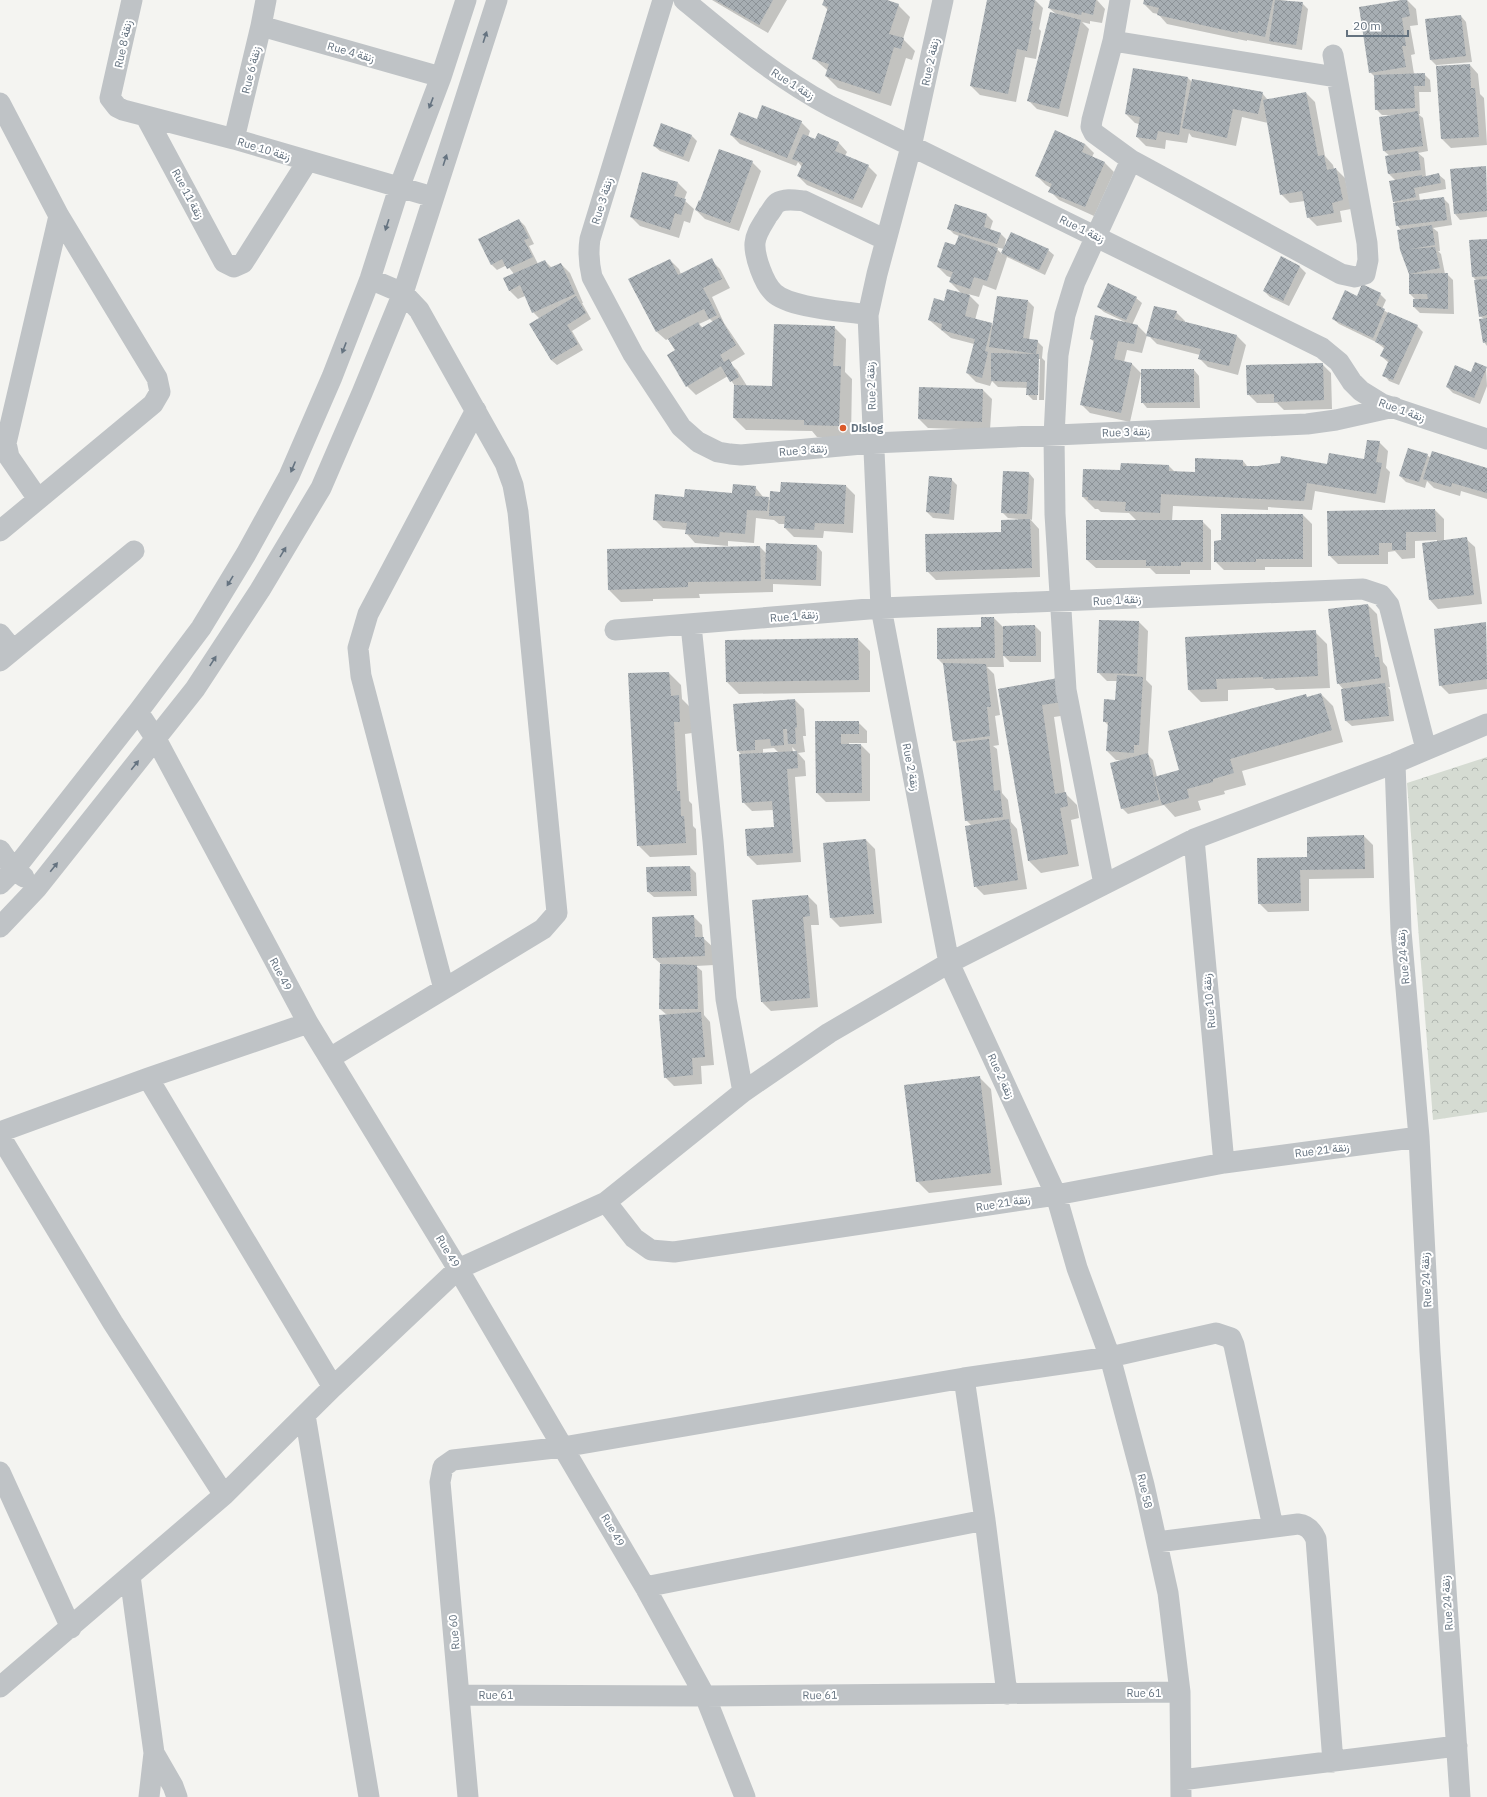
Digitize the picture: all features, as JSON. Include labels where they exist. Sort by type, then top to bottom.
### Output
[{"type":"street","name":"Rue 8 زنقة","points":[[112,87],[132,0]]},
{"type":"street","name":"Rue 6 زنقة","points":[[234,139],[266,0]]},
{"type":"street","points":[[7,877],[138,712],[201,628],[246,554],[289,476],[332,377],[370,279],[399,188],[441,77],[466,0]]},
{"type":"street","points":[[0,927],[37,888],[195,689],[260,590],[321,488],[403,293],[497,0]]},
{"type":"street","name":"Rue 3 زنقة","points":[[663,0],[590,239],[588,252],[592,277],[612,316],[656,391],[681,427],[698,442],[718,452],[741,455],[873,443],[1307,424],[1336,420],[1394,407]]},
{"type":"street","name":"Rue 1 زنقة","points":[[684,0],[752,56],[803,91],[911,147],[1096,236],[1322,348],[1339,362],[1352,382],[1371,398],[1487,439]]},
{"type":"street","name":"Rue 2 زنقة","points":[[943,0],[911,147],[868,315],[881,608],[949,963],[1056,1195]]},
{"type":"street","points":[[1120,0],[1113,41],[1092,120],[1094,133],[1131,160],[1341,274],[1354,277],[1365,274],[1368,260],[1367,243],[1333,55]]},
{"type":"street","name":"Rue 4 زنقة","points":[[261,26],[441,77]]},
{"type":"street","points":[[1113,41],[1336,77]]},
{"type":"street","name":"Rue 10 زنقة","points":[[112,87],[110,100],[116,107],[123,110],[234,139],[307,162],[433,197]]},
{"type":"street","points":[[0,103],[59,216],[157,378],[160,392],[153,404],[0,531]]},
{"type":"street","name":"Rue 11 زنقة","points":[[146,117],[224,262],[234,267],[243,263],[307,162]]},
{"type":"street","points":[[1104,884],[1066,690],[1060,602],[1054,436],[1058,355],[1065,315],[1075,282],[1131,160]]},
{"type":"street","points":[[868,315],[808,306],[785,300],[774,293],[766,283],[757,259],[755,243],[759,229],[777,203],[790,199],[804,201],[886,240]]},
{"type":"street","points":[[38,499],[9,457],[6,443],[59,216]]},
{"type":"street","points":[[330,1058],[543,929],[557,913],[519,527],[513,484],[504,463],[476,410],[419,310],[403,293],[370,279]]},
{"type":"street","points":[[444,989],[361,676],[358,648],[368,614],[476,410]]},
{"type":"street","points":[[4,648],[134,551]]},
{"type":"street","name":"Rue 1 زنقة","points":[[615,630],[692,625],[881,608],[1363,589],[1382,595],[1389,605],[1426,749]]},
{"type":"street","points":[[692,625],[713,841],[726,999],[743,1092]]},
{"type":"street","name":"Rue 49","points":[[138,712],[156,740],[308,1023],[458,1269],[645,1587],[705,1696],[745,1797]]},
{"type":"street","points":[[0,1687],[71,1628],[224,1495],[333,1387],[458,1269],[606,1202],[743,1092],[829,1033],[949,963],[1194,839],[1395,763],[1487,724]]},
{"type":"street","name":"Rue 24 زنقة","points":[[1395,763],[1401,931],[1419,1138],[1430,1352],[1460,1797]]},
{"type":"street","name":"Rue 10 زنقة","points":[[1194,839],[1224,1163]]},
{"type":"street","points":[[0,850],[7,877]]},
{"type":"street","points":[[7,877],[37,888]]},
{"type":"street","points":[[0,1132],[148,1078],[308,1023]]},
{"type":"street","points":[[148,1078],[333,1387]]},
{"type":"street","points":[[0,1136],[114,1323],[224,1495]]},
{"type":"street","name":"Rue 21 زنقة","points":[[606,1202],[634,1238],[651,1250],[674,1252],[1056,1195],[1224,1163],[1419,1138]]},
{"type":"street","name":"Rue 58","points":[[1056,1195],[1077,1268],[1110,1357],[1144,1485],[1168,1593],[1180,1692],[1181,1789]]},
{"type":"street","points":[[563,1447],[964,1378],[1110,1357],[1216,1333],[1231,1338],[1234,1345],[1272,1527]]},
{"type":"street","points":[[964,1378],[985,1520],[1007,1694]]},
{"type":"street","points":[[305,1415],[369,1797]]},
{"type":"street","name":"Rue 60","points":[[468,1797],[440,1482],[443,1467],[453,1460],[563,1447]]},
{"type":"street","points":[[0,1472],[71,1628]]},
{"type":"street","points":[[645,1587],[985,1520]]},
{"type":"street","points":[[1157,1542],[1298,1524],[1303,1524],[1313,1532],[1316,1539],[1333,1762]]},
{"type":"street","points":[[130,1576],[154,1753],[149,1797]]},
{"type":"street","name":"Rue 61","points":[[460,1695],[705,1696],[1180,1692]]},
{"type":"street","points":[[1181,1789],[1333,1762],[1457,1746]]},
{"type":"street","points":[[154,1753],[173,1786],[177,1797]]},
{"type":"green space","points":[[1487,757],[1487,1112],[1433,1120],[1407,783]]},
{"type":"building","points":[[715,0],[773,0],[759,25]]},
{"type":"building","points":[[824,0],[887,0],[899,4],[889,34],[904,38],[901,49],[894,47],[880,94],[825,76],[829,64],[812,59],[828,7],[822,5]]},
{"type":"building","points":[[987,0],[1035,0],[1031,21],[1033,21],[1027,51],[1017,49],[1008,94],[970,86]]},
{"type":"building","points":[[1050,0],[1096,0],[1093,15],[1082,12],[1081,15],[1048,8]]},
{"type":"building","points":[[1144,0],[1273,0],[1265,37],[1238,31],[1238,33],[1157,15],[1159,8],[1143,4]]},
{"type":"building","points":[[1275,0],[1303,2],[1296,45],[1269,41]]},
{"type":"building","points":[[1407,0],[1410,16],[1402,18],[1406,46],[1402,46],[1406,67],[1369,73],[1359,7]]},
{"type":"building","points":[[1050,12],[1081,20],[1059,109],[1027,101]]},
{"type":"building","points":[[1461,15],[1466,56],[1430,60],[1425,19]]},
{"type":"building","points":[[1470,64],[1471,88],[1475,88],[1479,137],[1441,139],[1436,66]]},
{"type":"building","points":[[1133,68],[1188,77],[1179,135],[1158,131],[1156,140],[1136,137],[1140,117],[1125,114]]},
{"type":"building","points":[[1425,73],[1425,86],[1414,86],[1415,108],[1375,110],[1374,75]]},
{"type":"building","points":[[1192,79],[1263,92],[1258,114],[1233,109],[1227,138],[1182,128]]},
{"type":"building","points":[[1306,92],[1318,156],[1324,155],[1327,170],[1336,168],[1343,200],[1332,203],[1334,213],[1307,218],[1302,191],[1280,195],[1263,100]]},
{"type":"building","points":[[762,105],[802,121],[787,158],[730,135],[739,112],[757,119]]},
{"type":"building","points":[[1418,111],[1423,146],[1383,151],[1379,117]]},
{"type":"building","points":[[661,123],[692,135],[683,157],[653,146]]},
{"type":"building","points":[[1055,130],[1085,144],[1082,152],[1105,162],[1085,207],[1048,192],[1052,184],[1035,176]]},
{"type":"building","points":[[818,133],[839,142],[835,151],[869,165],[853,200],[797,176],[803,163],[792,159],[803,134],[815,139]]},
{"type":"building","points":[[719,149],[753,161],[730,223],[695,210],[699,200],[700,201]]},
{"type":"building","points":[[1418,151],[1421,170],[1388,174],[1385,156]]},
{"type":"building","points":[[1486,166],[1487,211],[1454,214],[1450,169]]},
{"type":"building","points":[[642,172],[678,182],[674,196],[686,199],[681,215],[675,213],[670,230],[630,217]]},
{"type":"building","points":[[1439,173],[1441,183],[1414,188],[1416,197],[1393,202],[1389,181],[1422,175],[1422,177]]},
{"type":"building","points":[[1444,197],[1447,220],[1396,226],[1393,203]]},
{"type":"building","points":[[955,204],[987,214],[984,227],[1001,233],[997,244],[947,229]]},
{"type":"building","points":[[519,219],[529,238],[524,240],[533,257],[507,269],[502,259],[491,265],[478,239]]},
{"type":"building","points":[[1432,225],[1435,245],[1410,249],[1435,247],[1440,268],[1409,274],[1400,250],[1397,230]]},
{"type":"building","points":[[1011,232],[1049,249],[1039,270],[1001,253]]},
{"type":"building","points":[[959,235],[998,248],[987,281],[974,277],[970,289],[949,282],[953,272],[937,267],[945,242],[955,245]]},
{"type":"building","points":[[1487,239],[1487,276],[1472,277],[1469,240]]},
{"type":"building","points":[[1281,256],[1300,266],[1283,301],[1263,291]]},
{"type":"building","points":[[712,258],[722,279],[703,288],[717,315],[709,319],[704,309],[656,332],[628,279],[670,259],[678,275]]},
{"type":"building","points":[[545,260],[549,268],[561,263],[575,294],[532,313],[520,285],[509,291],[503,278]]},
{"type":"building","points":[[1448,273],[1448,309],[1413,307],[1413,299],[1428,299],[1427,294],[1409,294],[1409,274]]},
{"type":"building","points":[[1487,279],[1487,315],[1479,317],[1474,280]]},
{"type":"building","points":[[1108,283],[1137,297],[1126,320],[1097,307]]},
{"type":"building","points":[[1362,284],[1381,293],[1376,305],[1385,309],[1373,338],[1332,319],[1345,290],[1357,296]]},
{"type":"building","points":[[947,289],[970,295],[965,316],[992,323],[985,351],[988,352],[982,378],[966,373],[975,339],[941,330],[942,324],[928,320],[934,298],[944,301]]},
{"type":"building","points":[[576,296],[586,313],[567,325],[578,344],[551,360],[529,324]]},
{"type":"building","points":[[997,296],[1028,300],[1023,338],[1038,340],[1036,354],[989,347]]},
{"type":"building","points":[[1154,306],[1177,311],[1174,319],[1237,335],[1229,366],[1198,359],[1201,349],[1146,336]]},
{"type":"building","points":[[1388,312],[1418,325],[1393,380],[1382,376],[1389,360],[1380,356],[1385,346],[1375,342]]},
{"type":"building","points":[[1095,315],[1138,325],[1134,344],[1118,341],[1114,359],[1132,363],[1121,413],[1080,405],[1094,340],[1090,339]]},
{"type":"building","points":[[720,317],[736,345],[720,355],[724,362],[729,359],[739,377],[730,382],[721,366],[686,387],[667,355],[675,350],[668,339],[698,322],[701,328]]},
{"type":"building","points":[[1487,318],[1487,342],[1483,343],[1479,319]]},
{"type":"building","points":[[774,324],[835,326],[833,366],[841,366],[839,426],[804,425],[804,420],[733,418],[734,385],[772,386]]},
{"type":"building","points":[[991,353],[1039,354],[1038,395],[1026,395],[1027,382],[991,381]]},
{"type":"building","points":[[1475,362],[1487,367],[1474,398],[1446,387],[1455,365],[1471,372]]},
{"type":"building","points":[[1323,363],[1324,400],[1274,402],[1274,394],[1247,395],[1246,365]]},
{"type":"building","points":[[1141,369],[1194,369],[1194,402],[1141,403]]},
{"type":"building","points":[[919,387],[983,389],[982,422],[918,419]]},
{"type":"building","points":[[1367,440],[1380,441],[1376,462],[1382,463],[1376,494],[1307,483],[1304,501],[1161,494],[1160,513],[1125,511],[1126,502],[1088,500],[1088,497],[1082,497],[1083,469],[1120,470],[1121,463],[1169,465],[1169,471],[1195,472],[1195,458],[1243,460],[1243,466],[1258,466],[1280,463],[1281,456],[1327,464],[1329,453],[1364,459]]},
{"type":"building","points":[[1408,448],[1428,454],[1419,482],[1399,476]]},
{"type":"building","points":[[1432,451],[1487,468],[1487,493],[1452,483],[1451,487],[1423,479]]},
{"type":"building","points":[[1003,471],[1029,472],[1027,514],[1001,513]]},
{"type":"building","points":[[929,476],[952,478],[949,514],[926,512]]},
{"type":"building","points":[[781,482],[846,485],[844,524],[815,523],[814,530],[784,528],[785,516],[769,516],[770,491],[780,492]]},
{"type":"building","points":[[733,484],[756,486],[755,496],[769,497],[767,511],[747,510],[745,534],[720,532],[719,537],[685,534],[687,523],[653,520],[655,494],[684,497],[685,489],[732,493]]},
{"type":"building","points":[[1435,509],[1436,532],[1406,532],[1406,550],[1392,550],[1392,543],[1379,543],[1379,555],[1328,556],[1327,511]]},
{"type":"building","points":[[1221,514],[1303,514],[1303,559],[1256,559],[1256,562],[1214,562],[1214,541],[1221,540]]},
{"type":"building","points":[[1030,519],[1032,568],[926,572],[925,534],[1001,532],[1001,520]]},
{"type":"building","points":[[1086,520],[1203,520],[1203,562],[1181,562],[1181,566],[1146,566],[1146,560],[1086,560]]},
{"type":"building","points":[[1467,537],[1474,595],[1429,600],[1422,543]]},
{"type":"building","points":[[766,543],[817,545],[816,580],[765,579]]},
{"type":"building","points":[[760,546],[761,581],[688,582],[688,587],[608,590],[607,549]]},
{"type":"building","points":[[1368,604],[1375,657],[1379,657],[1381,678],[1337,684],[1328,609]]},
{"type":"building","points":[[981,617],[994,617],[995,658],[937,659],[937,628],[981,627]]},
{"type":"building","points":[[1099,620],[1139,621],[1137,674],[1097,673]]},
{"type":"building","points":[[1486,622],[1487,679],[1439,686],[1434,629]]},
{"type":"building","points":[[1035,625],[1036,656],[1003,656],[1003,626]]},
{"type":"building","points":[[1316,630],[1318,676],[1263,679],[1263,677],[1216,679],[1217,689],[1188,690],[1185,637]]},
{"type":"building","points":[[858,638],[859,680],[726,682],[725,640]]},
{"type":"building","points":[[943,663],[986,664],[991,707],[987,707],[990,736],[953,741]]},
{"type":"building","points":[[669,672],[671,696],[679,695],[680,722],[674,722],[677,791],[680,791],[681,816],[684,816],[686,843],[637,846],[628,673]]},
{"type":"building","points":[[1117,675],[1143,677],[1139,745],[1134,745],[1134,753],[1106,751],[1108,722],[1103,722],[1104,699],[1115,700]]},
{"type":"building","points":[[1058,678],[1062,702],[1042,705],[1055,794],[1066,792],[1068,806],[1060,808],[1068,854],[1028,861],[998,689]]},
{"type":"building","points":[[1385,683],[1389,716],[1345,721],[1341,689]]},
{"type":"building","points":[[1321,693],[1332,730],[1230,759],[1234,773],[1213,779],[1213,782],[1187,789],[1189,798],[1162,805],[1154,777],[1179,770],[1168,731],[1306,694],[1307,697]]},
{"type":"building","points":[[795,699],[797,727],[795,728],[796,744],[788,744],[787,729],[783,729],[784,745],[771,746],[770,739],[755,740],[755,750],[737,751],[733,704]]},
{"type":"building","points":[[815,721],[859,721],[859,734],[841,734],[841,744],[861,744],[862,793],[816,793]]},
{"type":"building","points":[[989,739],[994,791],[1000,790],[1003,817],[965,821],[956,743]]},
{"type":"building","points":[[797,751],[798,768],[787,769],[793,853],[747,856],[745,829],[774,827],[772,801],[742,803],[739,754]]},
{"type":"building","points":[[1148,753],[1159,800],[1121,809],[1110,763]]},
{"type":"building","points":[[1009,819],[1018,880],[974,887],[965,826]]},
{"type":"building","points":[[1364,835],[1365,869],[1300,870],[1301,903],[1258,904],[1257,858],[1307,857],[1307,837]]},
{"type":"building","points":[[866,839],[874,914],[830,918],[823,843]]},
{"type":"building","points":[[690,866],[691,891],[647,892],[646,867]]},
{"type":"building","points":[[808,895],[810,916],[803,917],[810,998],[761,1002],[752,900]]},
{"type":"building","points":[[694,915],[695,937],[704,937],[705,956],[653,958],[652,917]]},
{"type":"building","points":[[660,964],[697,965],[698,1009],[659,1009]]},
{"type":"building","points":[[701,1012],[705,1057],[692,1058],[693,1075],[664,1078],[659,1015]]},
{"type":"building","points":[[980,1076],[991,1173],[916,1182],[904,1085]]},
{"type":"place","name":"Dislog","points":[[843,428]]}]
